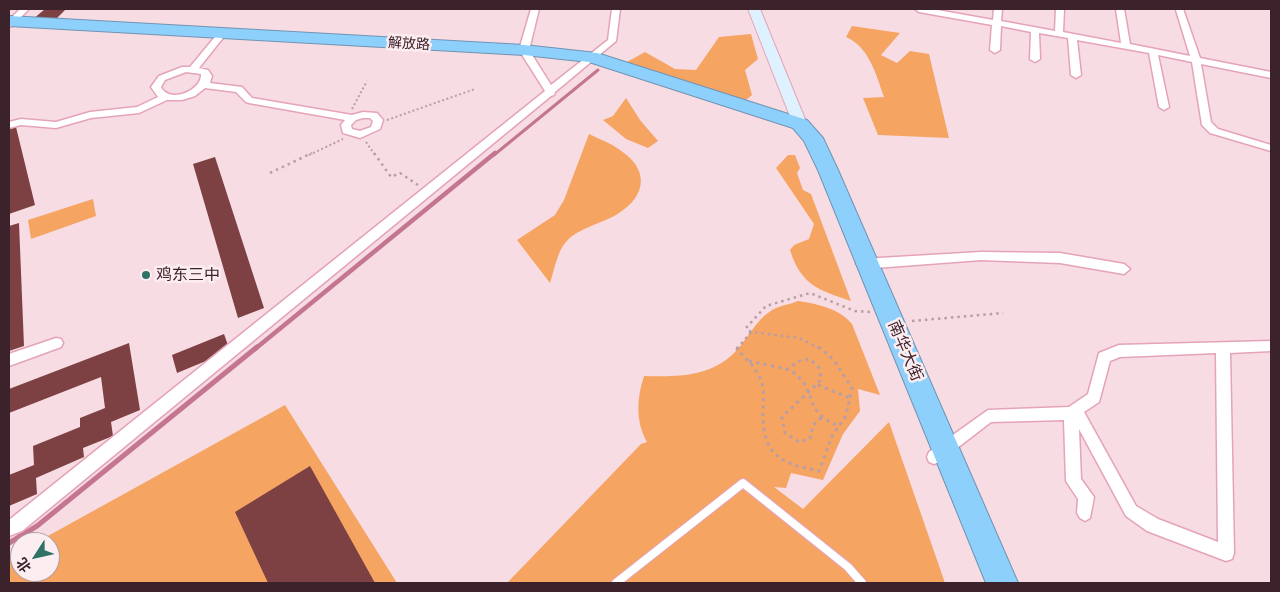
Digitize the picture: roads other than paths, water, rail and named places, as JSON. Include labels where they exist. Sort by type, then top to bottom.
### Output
[{"type":"highway","name":"解放路","points":[[10,22],[524,50],[591,57],[800,124]]},
{"type":"highway","name":"南华大街","points":[[800,124],[804,140],[862,264],[939,452],[984,583]]},
{"type":"highway","name":"南华大街","points":[[939,452],[1002,583]]},
{"type":"main road","name":"南华大街","points":[[754,9],[800,124]]},
{"type":"street","points":[[10,22],[25,9]]},
{"type":"street","points":[[535,9],[524,50],[551,93]]},
{"type":"street","points":[[9,528],[16,525],[551,93],[612,41],[620,9]]},
{"type":"street","points":[[919,9],[934,10],[1153,51],[1271,75]]},
{"type":"street","points":[[995,50],[998,9]]},
{"type":"street","points":[[1059,34],[1060,9]]},
{"type":"street","points":[[1120,9],[1126,46]]},
{"type":"street","points":[[1180,10],[1196,60],[1206,123],[1214,131],[1271,148]]},
{"type":"street","points":[[1035,29],[1035,59]]},
{"type":"street","points":[[193,69],[222,34]]},
{"type":"street","points":[[1072,36],[1076,75]]},
{"type":"street","points":[[1153,51],[1164,107]]},
{"type":"street","points":[[166,97],[156,92],[158,83],[169,74],[193,69],[205,72],[207,76],[204,85]]},
{"type":"street","points":[[9,125],[20,122],[56,125],[90,115],[139,110],[166,97],[182,97],[204,85],[239,89],[250,100],[355,117],[372,115],[379,123],[371,132],[355,134],[346,128],[346,124],[355,117]]},
{"type":"street","points":[[862,264],[980,256],[1060,258],[1124,269]]},
{"type":"street","points":[[9,360],[56,343]]},
{"type":"street","points":[[939,452],[988,416],[1073,412],[1094,398],[1104,357],[1119,350],[1271,346]]},
{"type":"street","points":[[1073,412],[1132,512],[1153,525],[1226,553],[1223,348]]},
{"type":"street","points":[[1073,412],[1074,481],[1086,497],[1085,513]]},
{"type":"lane","points":[[616,583],[743,483],[848,567],[862,583]]},
{"type":"waterway","points":[[494,155],[598,70]]},
{"type":"waterway","points":[[255,349],[495,153]]},
{"type":"waterway","points":[[9,543],[37,526],[257,347]]},
{"type":"place","name":"鸡东三中","points":[[146,275]]}]
